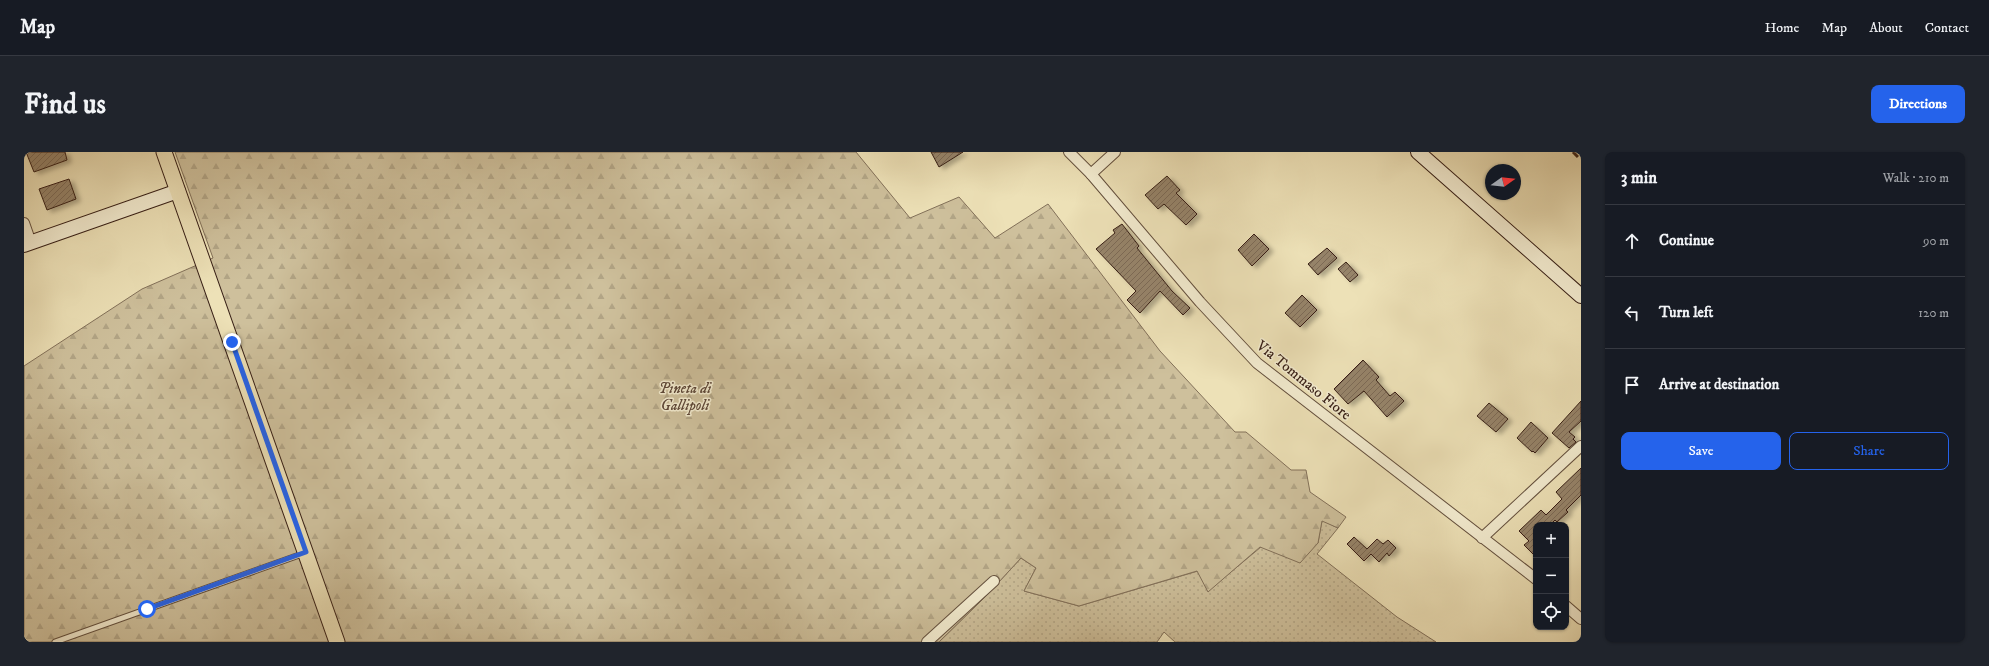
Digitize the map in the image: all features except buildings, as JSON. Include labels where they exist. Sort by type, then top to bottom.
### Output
[{"type":"main road","points":[[164,152],[337,642]]},
{"type":"main road","points":[[1418,152],[1581,296]]},
{"type":"main road","points":[[27,244],[178,191]]},
{"type":"street","name":"Via Tommaso Fiore","points":[[1069,152],[1091,174],[1200,302],[1257,363],[1533,577]]},
{"type":"street","points":[[1091,174],[1115,152]]},
{"type":"street","points":[[24,223],[27,244]]},
{"type":"street","points":[[1482,538],[1581,446]]},
{"type":"street","points":[[927,642],[994,581]]},
{"type":"street","points":[[1569,609],[1581,619]]},
{"type":"lane","points":[[55,642],[306,552]]},
{"type":"green space","name":"Pineta di Gallipoli","points":[[175,152],[856,152],[910,218],[959,197],[995,238],[1048,204],[1160,351],[1235,432],[1246,432],[1291,470],[1306,470],[1310,492],[1346,517],[1338,528],[1322,521],[1318,543],[1300,563],[1260,547],[1208,592],[1197,571],[1079,606],[1024,591],[1036,568],[1021,558],[985,597],[939,642],[24,642],[24,366],[142,289],[213,258]]},
{"type":"green space","points":[[1322,520],[1338,528],[1317,554],[1397,617],[1436,642],[1175,642],[1164,632],[1157,642],[939,642],[985,597],[1021,558],[1036,568],[1024,591],[1079,606],[1198,571],[1208,591],[1261,547],[1318,543]]},
{"type":"railway","points":[[1573,152],[1581,160]]},
{"type":"route","points":[[147,609],[306,552],[232,342]]}]
